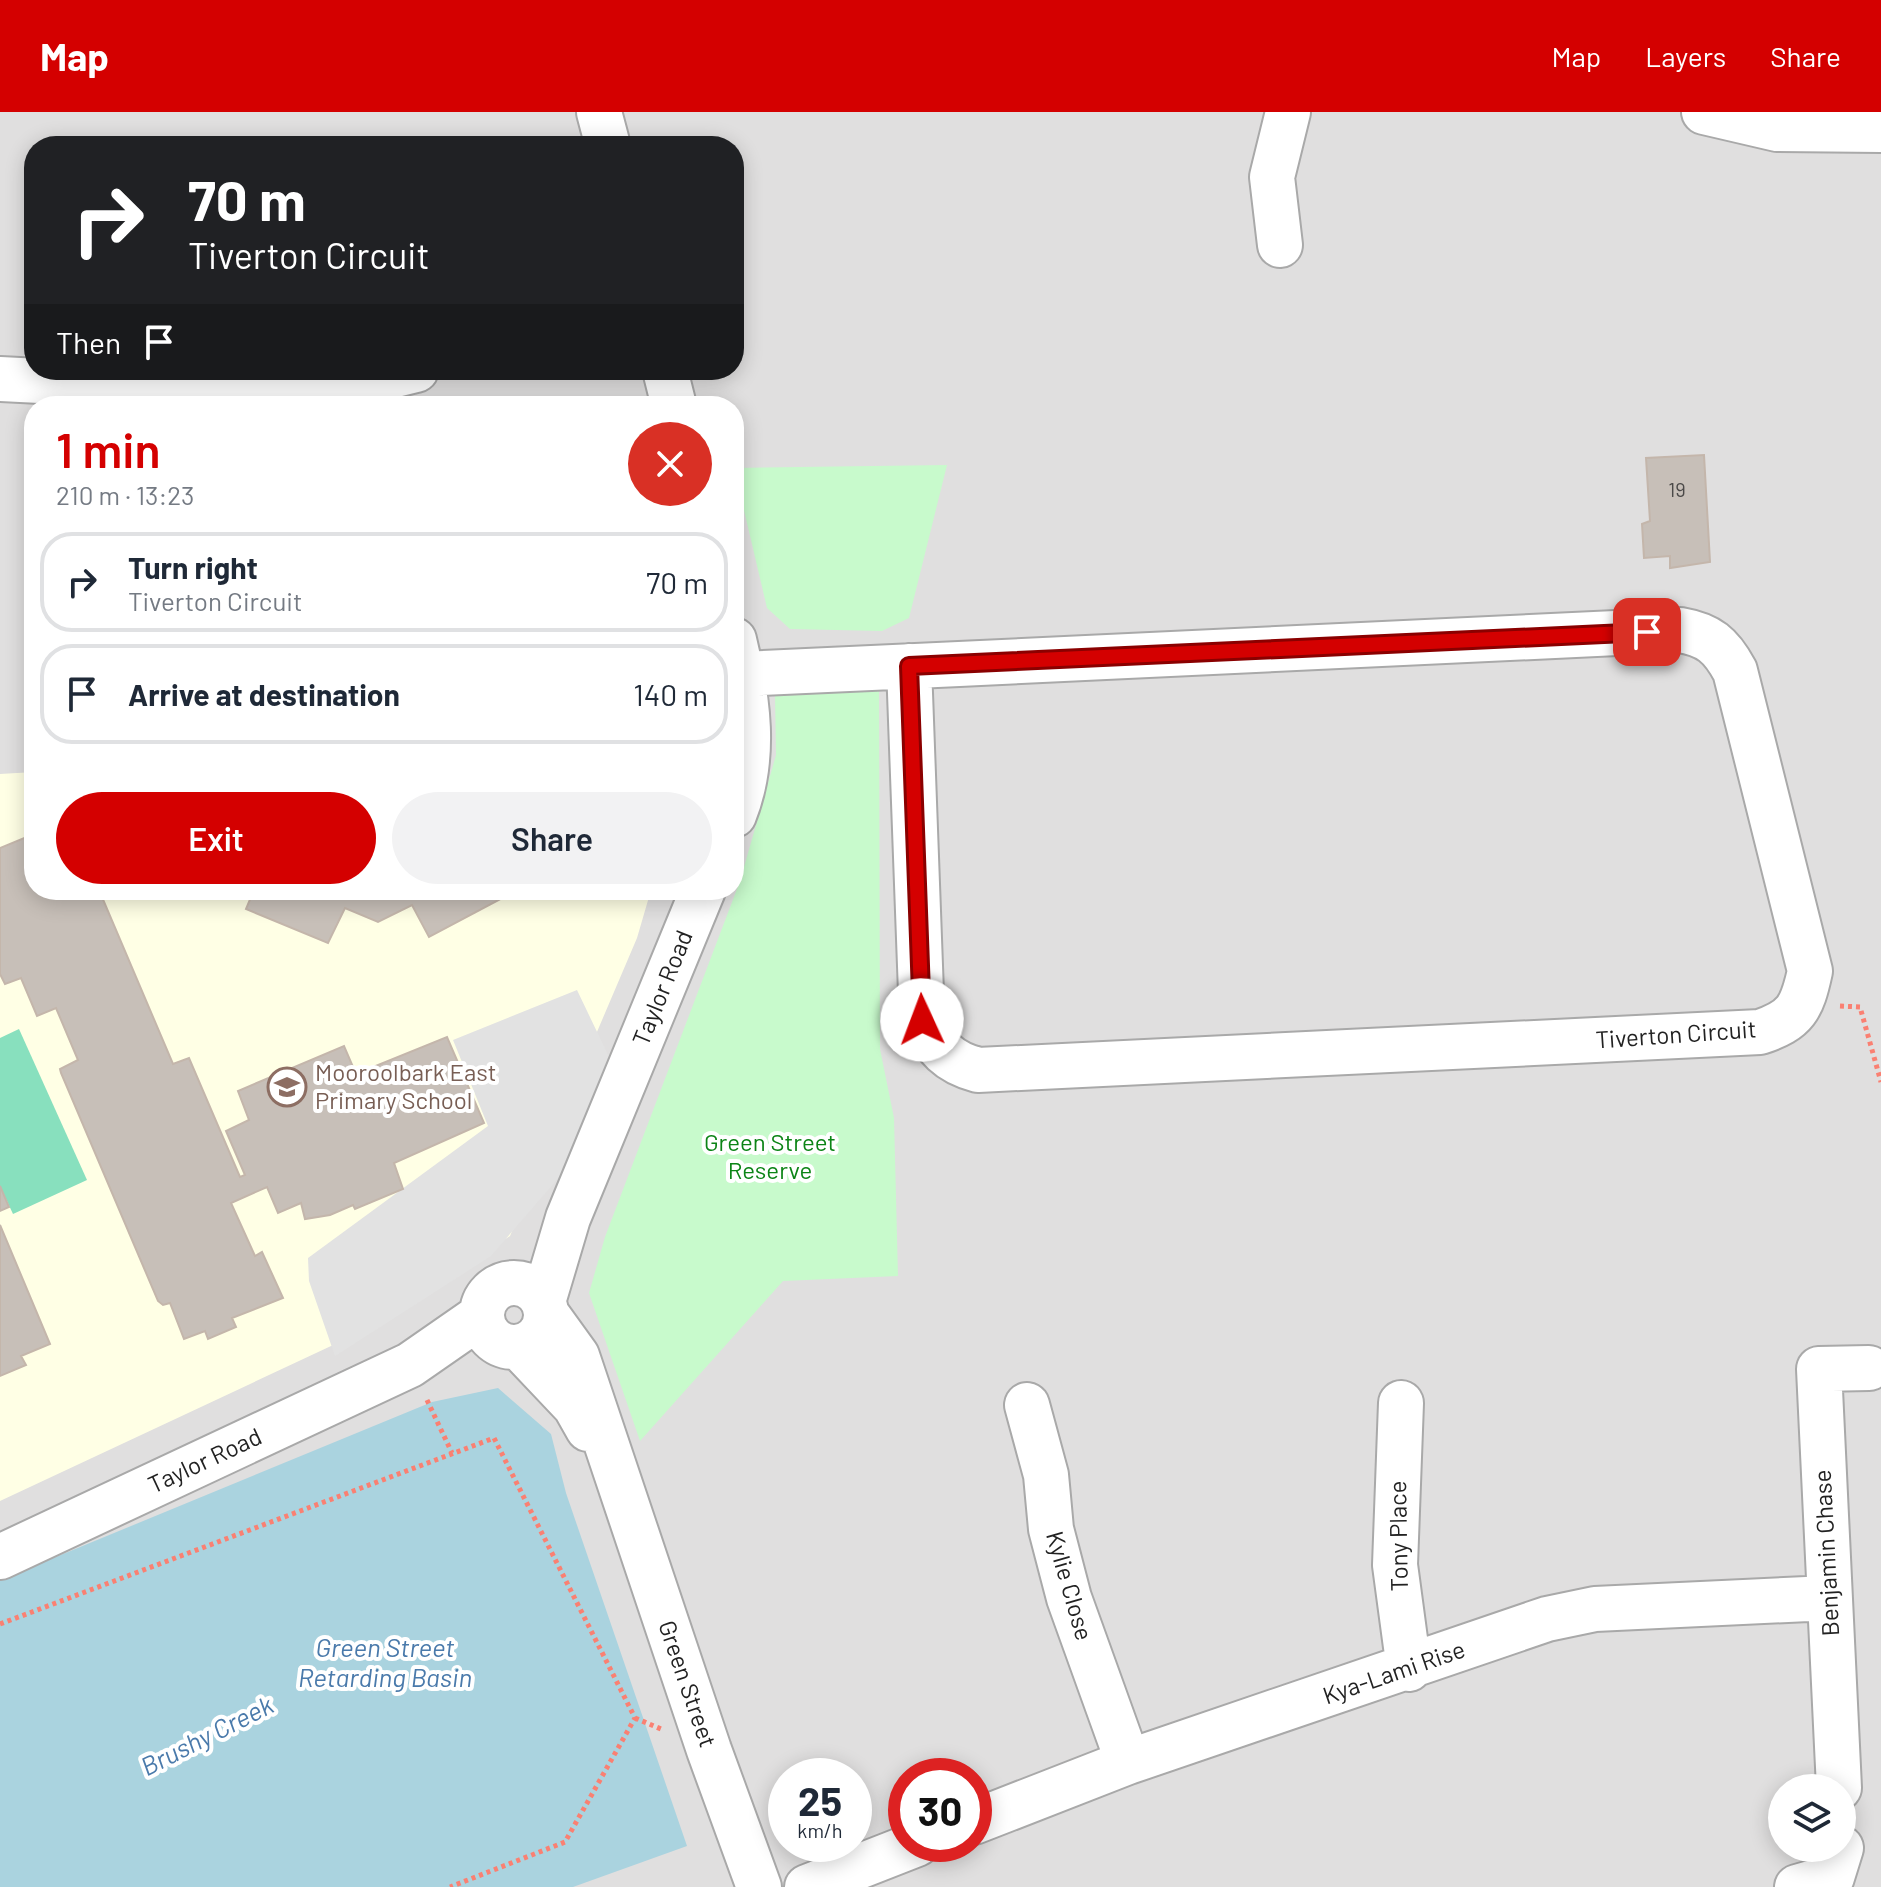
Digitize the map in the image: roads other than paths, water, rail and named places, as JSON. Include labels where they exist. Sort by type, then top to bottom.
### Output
[{"type":"street","points":[[599,112],[605,136]]},
{"type":"street","points":[[1280,245],[1272,177],[1288,112]]},
{"type":"street","points":[[1704,112],[1777,129],[1881,130]]},
{"type":"street","points":[[0,379],[295,394],[375,380]]},
{"type":"street","name":"Tiverton Circuit","points":[[1680,630],[1703,634],[1723,648],[1735,671],[1810,971],[1803,1002],[1784,1024],[1760,1032],[978,1070],[954,1064],[934,1044],[922,1020],[909,666],[1680,630]]},
{"type":"street","points":[[744,657],[909,666]]},
{"type":"street","points":[[744,696],[750,736],[744,781]]},
{"type":"street","name":"Taylor Road","points":[[0,1557],[418,1381],[517,1318],[568,1218],[699,900]]},
{"type":"street","name":"Green Street","points":[[517,1318],[575,1406],[617,1480],[759,1887]]},
{"type":"street","name":"Benjamin Chase","points":[[1838,1774],[1819,1369],[1869,1368]]},
{"type":"street","name":"Tony Place","points":[[1401,1403],[1395,1565],[1409,1669]]},
{"type":"street","name":"Kylie Close","points":[[1027,1405],[1046,1475],[1051,1529],[1069,1598],[1128,1762]]},
{"type":"street","name":"Kya-Lami Rise","points":[[992,1815],[1128,1762],[1409,1669],[1547,1619],[1595,1609],[1829,1598]]},
{"type":"street","points":[[807,1887],[888,1855]]},
{"type":"street","points":[[1797,1887],[1832,1877],[1837,1862]]},
{"type":"water","name":"Green Street Retarding Basin","points":[[498,1388],[551,1434],[566,1493],[687,1846],[573,1887],[0,1887],[0,1580],[432,1402]]},
{"type":"place","name":"Mooroolbark East Primary School","points":[[287,1087]]},
{"type":"park label","name":"Green Street Reserve","points":[[770,1157]]},
{"type":"water label","name":"Brushy Creek","points":[[207,1736]]}]
